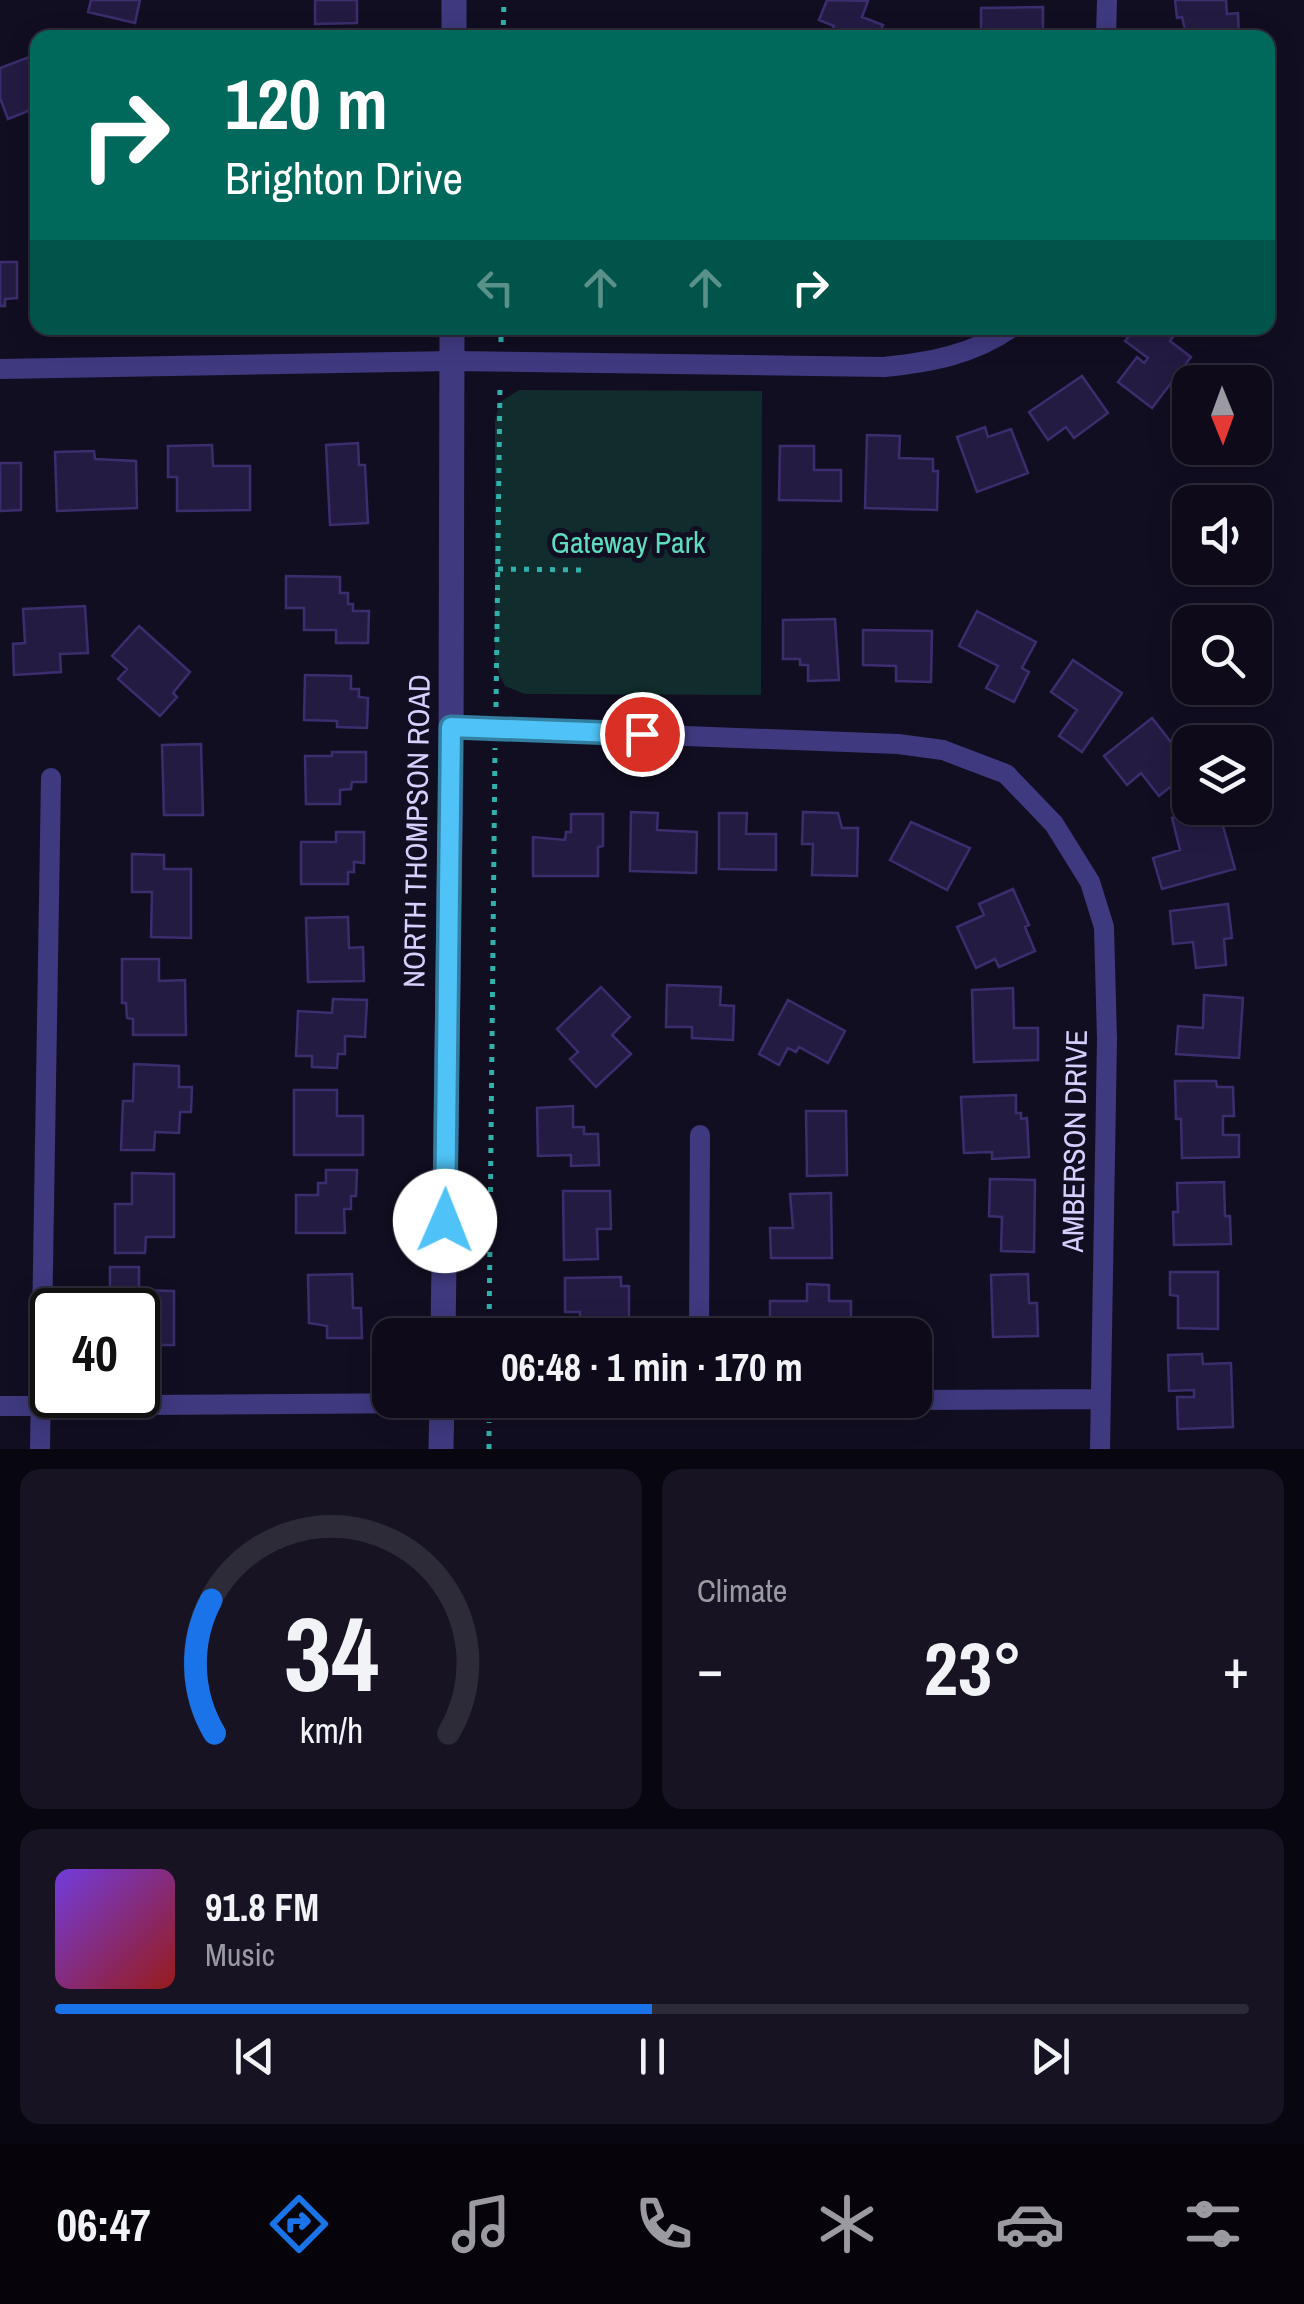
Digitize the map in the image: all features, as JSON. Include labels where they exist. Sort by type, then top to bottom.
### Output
[{"type":"street","points":[[454,0],[454,30]]},
{"type":"street","points":[[1106,0],[1106,30]]},
{"type":"street","name":"NORTH THOMPSON ROAD","points":[[443,1318],[452,335]]},
{"type":"street","points":[[0,368],[452,361],[884,367],[941,361],[1001,335]]},
{"type":"street","name":"AMBERSON DRIVE","points":[[451,727],[898,744],[944,750],[1006,774],[1054,824],[1090,882],[1104,926],[1107,1039],[1100,1449]]},
{"type":"street","points":[[42,1288],[51,778]]},
{"type":"street","points":[[699,1318],[700,1135]]},
{"type":"street","points":[[932,1400],[1101,1399]]},
{"type":"street","points":[[160,1405],[372,1403]]},
{"type":"street","points":[[0,1406],[30,1406]]},
{"type":"street","points":[[40,1418],[40,1449]]},
{"type":"street","points":[[441,1449],[442,1418]]},
{"type":"path","points":[[504,0],[504,30]]},
{"type":"path","points":[[490,1318],[501,335]]},
{"type":"path","points":[[498,569],[583,570]]},
{"type":"green space","name":"Gateway Park","points":[[519,390],[762,391],[761,695],[525,694],[505,686],[495,665],[495,421],[500,402]]},
{"type":"building","points":[[91,0],[140,0],[135,23],[88,12]]},
{"type":"building","points":[[315,0],[357,0],[357,23],[315,24]]},
{"type":"building","points":[[827,0],[868,1],[862,17],[883,25],[881,30],[832,30],[834,26],[819,20]]},
{"type":"building","points":[[1175,0],[1226,0],[1227,14],[1238,13],[1239,30],[1185,30],[1182,17],[1177,18]]},
{"type":"building","points":[[1043,7],[1043,30],[981,30],[981,8]]},
{"type":"building","points":[[29,57],[30,110],[8,119],[0,98],[0,68]]},
{"type":"building","points":[[0,262],[17,262],[17,298],[5,299],[5,306],[0,306]]},
{"type":"building","points":[[1130,335],[1174,335],[1170,341],[1191,357],[1185,365],[1172,365],[1172,382],[1152,408],[1118,382],[1137,357],[1144,363],[1148,358],[1125,341]]},
{"type":"building","points":[[1082,376],[1108,413],[1074,438],[1066,427],[1048,440],[1029,412]]},
{"type":"building","points":[[985,427],[988,437],[1011,429],[1028,473],[977,492],[957,437]]},
{"type":"building","points":[[867,435],[900,436],[899,458],[933,459],[933,471],[938,471],[937,510],[865,508]]},
{"type":"building","points":[[358,443],[359,465],[365,465],[368,523],[330,525],[326,445]]},
{"type":"building","points":[[212,445],[213,466],[250,466],[250,510],[177,511],[177,477],[168,477],[168,446]]},
{"type":"building","points":[[780,446],[814,446],[814,470],[841,470],[841,501],[779,500]]},
{"type":"building","points":[[94,451],[95,459],[136,461],[137,508],[57,511],[55,452]]},
{"type":"building","points":[[0,463],[21,463],[21,510],[0,511]]},
{"type":"building","points":[[286,576],[340,577],[340,593],[348,593],[353,611],[369,611],[368,643],[336,643],[336,630],[304,630],[304,608],[286,608]]},
{"type":"building","points":[[85,606],[88,653],[60,654],[61,672],[14,675],[13,644],[25,643],[23,609]]},
{"type":"building","points":[[977,611],[1036,642],[1022,668],[1029,672],[1014,702],[986,688],[998,666],[959,646]]},
{"type":"building","points":[[835,619],[839,680],[808,681],[808,665],[800,665],[800,659],[783,659],[783,620]]},
{"type":"building","points":[[139,626],[190,672],[173,693],[177,697],[160,716],[118,679],[127,669],[112,656]]},
{"type":"building","points":[[863,630],[932,631],[931,682],[896,681],[896,666],[863,665]]},
{"type":"building","points":[[1073,660],[1122,693],[1082,752],[1059,736],[1077,710],[1051,692]]},
{"type":"building","points":[[305,675],[351,676],[351,689],[359,689],[359,697],[368,698],[367,728],[337,727],[337,721],[304,720]]},
{"type":"building","points":[[1152,718],[1172,743],[1172,786],[1159,796],[1141,773],[1127,785],[1104,756]]},
{"type":"building","points":[[201,744],[203,815],[164,815],[162,745]]},
{"type":"building","points":[[332,752],[366,752],[366,782],[352,782],[351,789],[340,790],[340,804],[306,804],[305,756],[332,756]]},
{"type":"building","points":[[631,812],[658,813],[657,830],[697,832],[696,873],[630,871]]},
{"type":"building","points":[[803,812],[838,813],[842,828],[858,828],[857,876],[812,875],[813,844],[802,844]]},
{"type":"building","points":[[719,813],[747,813],[746,834],[776,834],[776,870],[719,869]]},
{"type":"building","points":[[571,814],[603,814],[598,876],[533,876],[533,837],[565,840],[566,832],[571,832]]},
{"type":"building","points":[[911,822],[970,848],[947,890],[890,860]]},
{"type":"building","points":[[1174,825],[1223,825],[1235,869],[1162,889],[1153,858],[1180,850]]},
{"type":"building","points":[[336,832],[364,832],[364,863],[354,862],[354,872],[348,872],[348,884],[301,884],[301,842],[336,842]]},
{"type":"building","points":[[132,854],[164,855],[164,869],[191,869],[191,938],[151,937],[152,892],[132,892]]},
{"type":"building","points":[[1013,889],[1029,925],[1025,927],[1035,951],[999,967],[995,959],[976,968],[957,927],[984,915],[979,904]]},
{"type":"building","points":[[1228,904],[1232,938],[1224,939],[1226,965],[1196,968],[1193,942],[1173,944],[1170,911]]},
{"type":"building","points":[[348,917],[349,948],[363,947],[364,981],[308,982],[306,918]]},
{"type":"building","points":[[122,959],[159,959],[159,981],[185,980],[186,1035],[133,1035],[133,1019],[127,1018],[126,1003],[122,1003]]},
{"type":"building","points":[[667,985],[721,987],[720,1005],[734,1006],[733,1040],[692,1038],[692,1027],[666,1027]]},
{"type":"building","points":[[601,987],[630,1017],[612,1035],[631,1054],[596,1087],[570,1059],[578,1052],[557,1029]]},
{"type":"building","points":[[1013,988],[1014,1028],[1038,1028],[1038,1060],[974,1062],[972,990]]},
{"type":"building","points":[[1204,995],[1243,998],[1239,1058],[1176,1054],[1178,1026],[1203,1028]]},
{"type":"building","points":[[333,999],[367,1000],[365,1037],[345,1036],[345,1054],[338,1054],[337,1068],[312,1067],[312,1056],[296,1056],[298,1011],[332,1013]]},
{"type":"building","points":[[788,1000],[845,1031],[828,1063],[799,1047],[796,1052],[788,1048],[779,1065],[759,1054]]},
{"type":"building","points":[[134,1064],[179,1066],[179,1087],[192,1087],[191,1112],[180,1112],[179,1133],[155,1132],[154,1150],[121,1150],[123,1101],[133,1101]]},
{"type":"building","points":[[1175,1081],[1216,1081],[1217,1087],[1233,1087],[1234,1116],[1223,1116],[1223,1135],[1239,1135],[1239,1157],[1182,1158]]},
{"type":"building","points":[[294,1090],[337,1090],[337,1116],[363,1116],[363,1155],[294,1155]]},
{"type":"building","points":[[1016,1095],[1016,1113],[1021,1113],[1021,1119],[1027,1118],[1029,1157],[992,1159],[992,1152],[964,1153],[961,1097]]},
{"type":"building","points":[[573,1106],[573,1127],[584,1127],[584,1134],[598,1134],[599,1165],[571,1166],[571,1155],[538,1156],[537,1108]]},
{"type":"building","points":[[806,1111],[846,1111],[847,1175],[807,1176]]},
{"type":"building","points":[[326,1170],[357,1170],[356,1196],[351,1196],[351,1209],[344,1209],[345,1233],[296,1233],[296,1195],[318,1195],[318,1183],[326,1183]]},
{"type":"building","points":[[132,1173],[174,1174],[174,1237],[146,1237],[145,1253],[115,1253],[115,1204],[132,1204]]},
{"type":"building","points":[[990,1179],[1035,1180],[1034,1252],[1001,1251],[1002,1217],[989,1216]]},
{"type":"building","points":[[1224,1182],[1231,1244],[1174,1245],[1177,1183]]},
{"type":"building","points":[[563,1191],[610,1191],[611,1229],[597,1229],[598,1259],[564,1260]]},
{"type":"building","points":[[831,1193],[832,1258],[771,1258],[770,1228],[793,1228],[790,1194]]},
{"type":"building","points":[[110,1267],[139,1267],[139,1288],[110,1288]]},
{"type":"building","points":[[1170,1272],[1218,1272],[1218,1329],[1178,1328],[1178,1296],[1170,1295]]},
{"type":"building","points":[[352,1274],[353,1308],[361,1308],[362,1338],[327,1338],[327,1326],[309,1323],[308,1275]]},
{"type":"building","points":[[1028,1274],[1029,1303],[1037,1303],[1038,1336],[993,1337],[991,1275]]},
{"type":"building","points":[[621,1277],[621,1286],[629,1286],[629,1318],[580,1318],[580,1312],[565,1312],[565,1278]]},
{"type":"building","points":[[807,1284],[829,1285],[829,1301],[851,1301],[851,1318],[770,1318],[770,1301],[807,1301]]},
{"type":"building","points":[[160,1291],[174,1291],[174,1345],[160,1345]]},
{"type":"building","points":[[1202,1354],[1203,1364],[1231,1363],[1233,1427],[1178,1429],[1177,1397],[1194,1397],[1194,1390],[1169,1391],[1168,1355]]},
{"type":"route","points":[[445,1221],[451,727],[642,734]]}]
